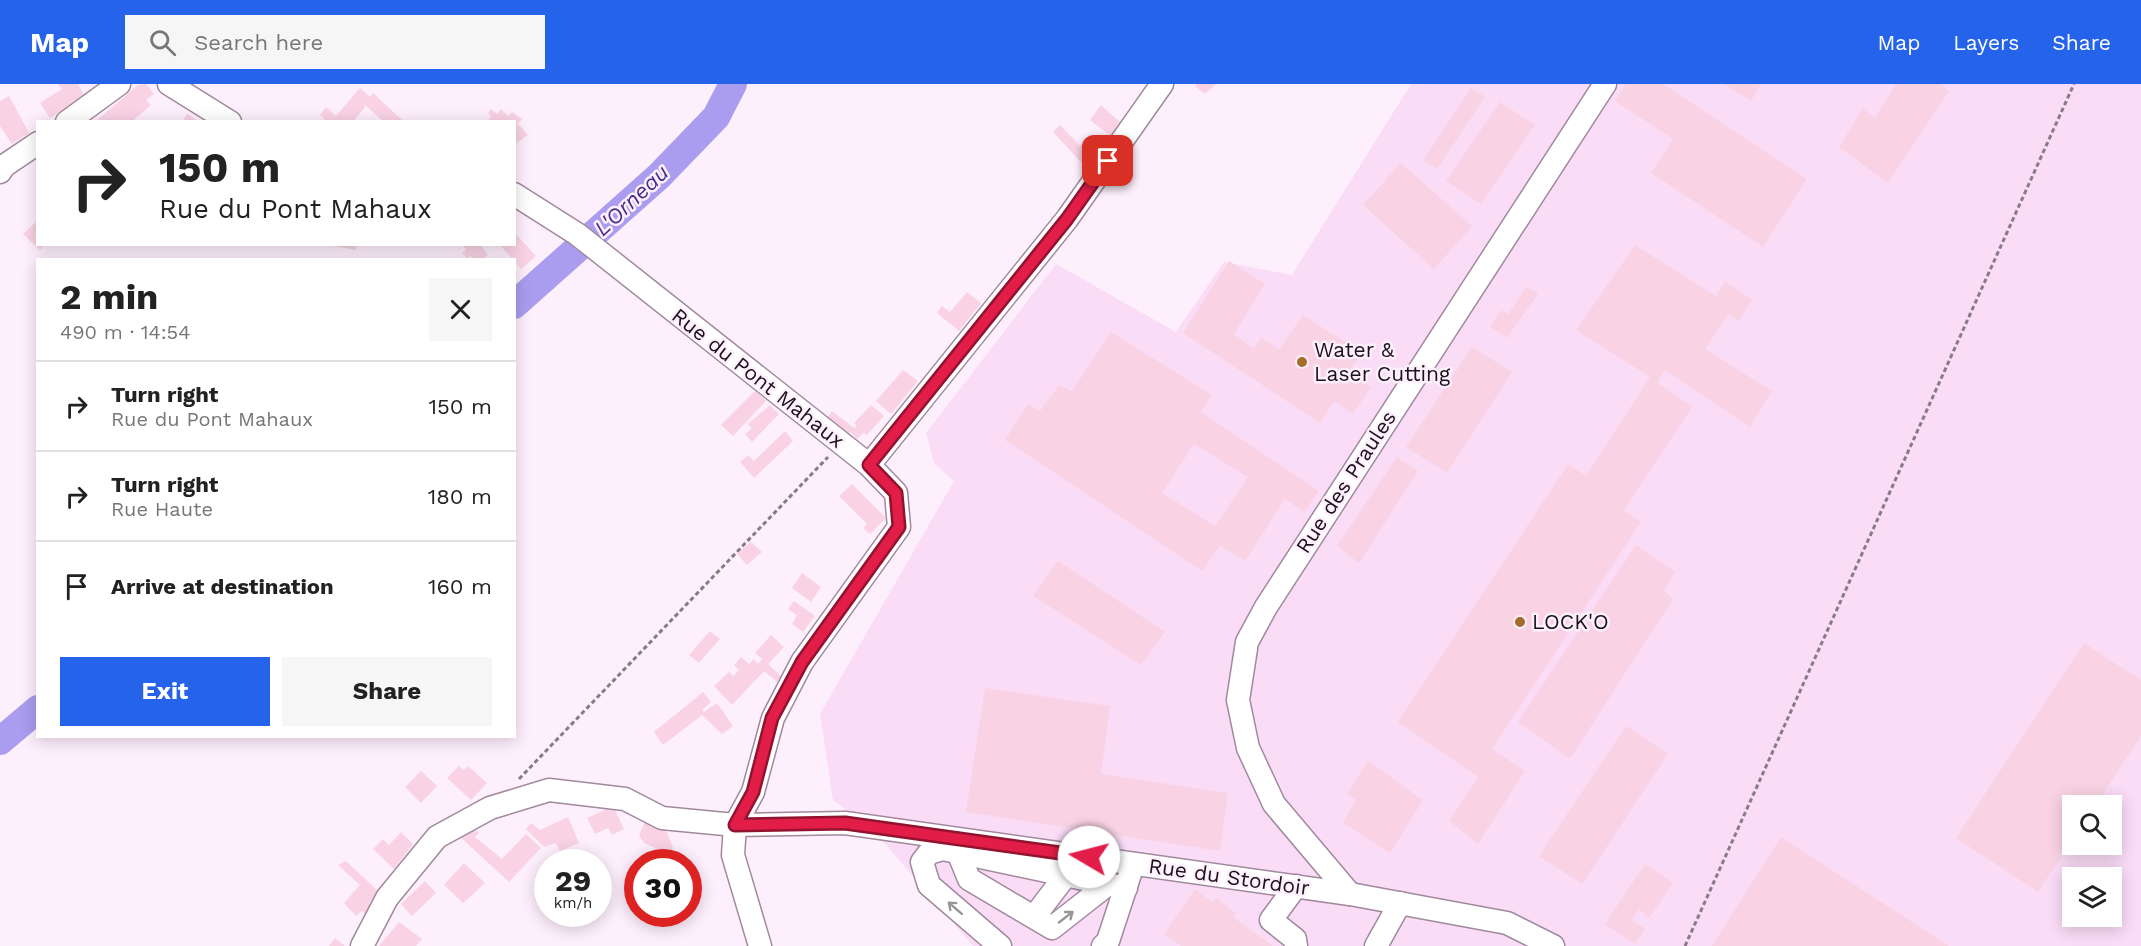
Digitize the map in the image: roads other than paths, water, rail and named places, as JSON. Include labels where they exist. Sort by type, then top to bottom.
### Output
[{"type":"street","points":[[70,120],[119,84]]},
{"type":"street","points":[[169,84],[227,120]]},
{"type":"street","points":[[869,465],[1067,219],[1162,84]]},
{"type":"street","name":"Rue des Praules","points":[[1350,894],[1274,804],[1248,748],[1238,700],[1247,642],[1266,607],[1605,84]]},
{"type":"street","points":[[1,168],[36,143]]},
{"type":"street","name":"Rue du Pont Mahaux","points":[[516,195],[577,234],[869,465],[896,493],[899,527],[802,662],[772,718],[753,792],[735,825]]},
{"type":"street","name":"Rue du Stordoir","points":[[362,946],[387,898],[437,837],[490,808],[549,790],[625,800],[662,818],[735,825],[845,823],[1350,894],[1507,923],[1553,946]]},
{"type":"street","points":[[735,825],[733,855],[760,946]]},
{"type":"street","points":[[1000,946],[929,885],[922,862],[929,853],[943,849],[1117,886]]},
{"type":"street","points":[[958,852],[969,879],[1052,928],[1117,886],[1134,864]]},
{"type":"street","points":[[1035,917],[1066,875]]},
{"type":"street","points":[[1103,946],[1108,940],[1117,886]]},
{"type":"street","points":[[1296,886],[1271,920],[1295,939],[1296,946]]},
{"type":"street","points":[[1376,946],[1400,903]]},
{"type":"waterway","name":"L'Orneau","points":[[516,303],[659,176],[716,117],[733,84]]},
{"type":"waterway","name":"L'Orneau","points":[[0,741],[36,711]]},
{"type":"place","name":"Water & Laser Cutting","points":[[1302,362]]},
{"type":"place","name":"LOCK'O","points":[[1520,622]]}]
